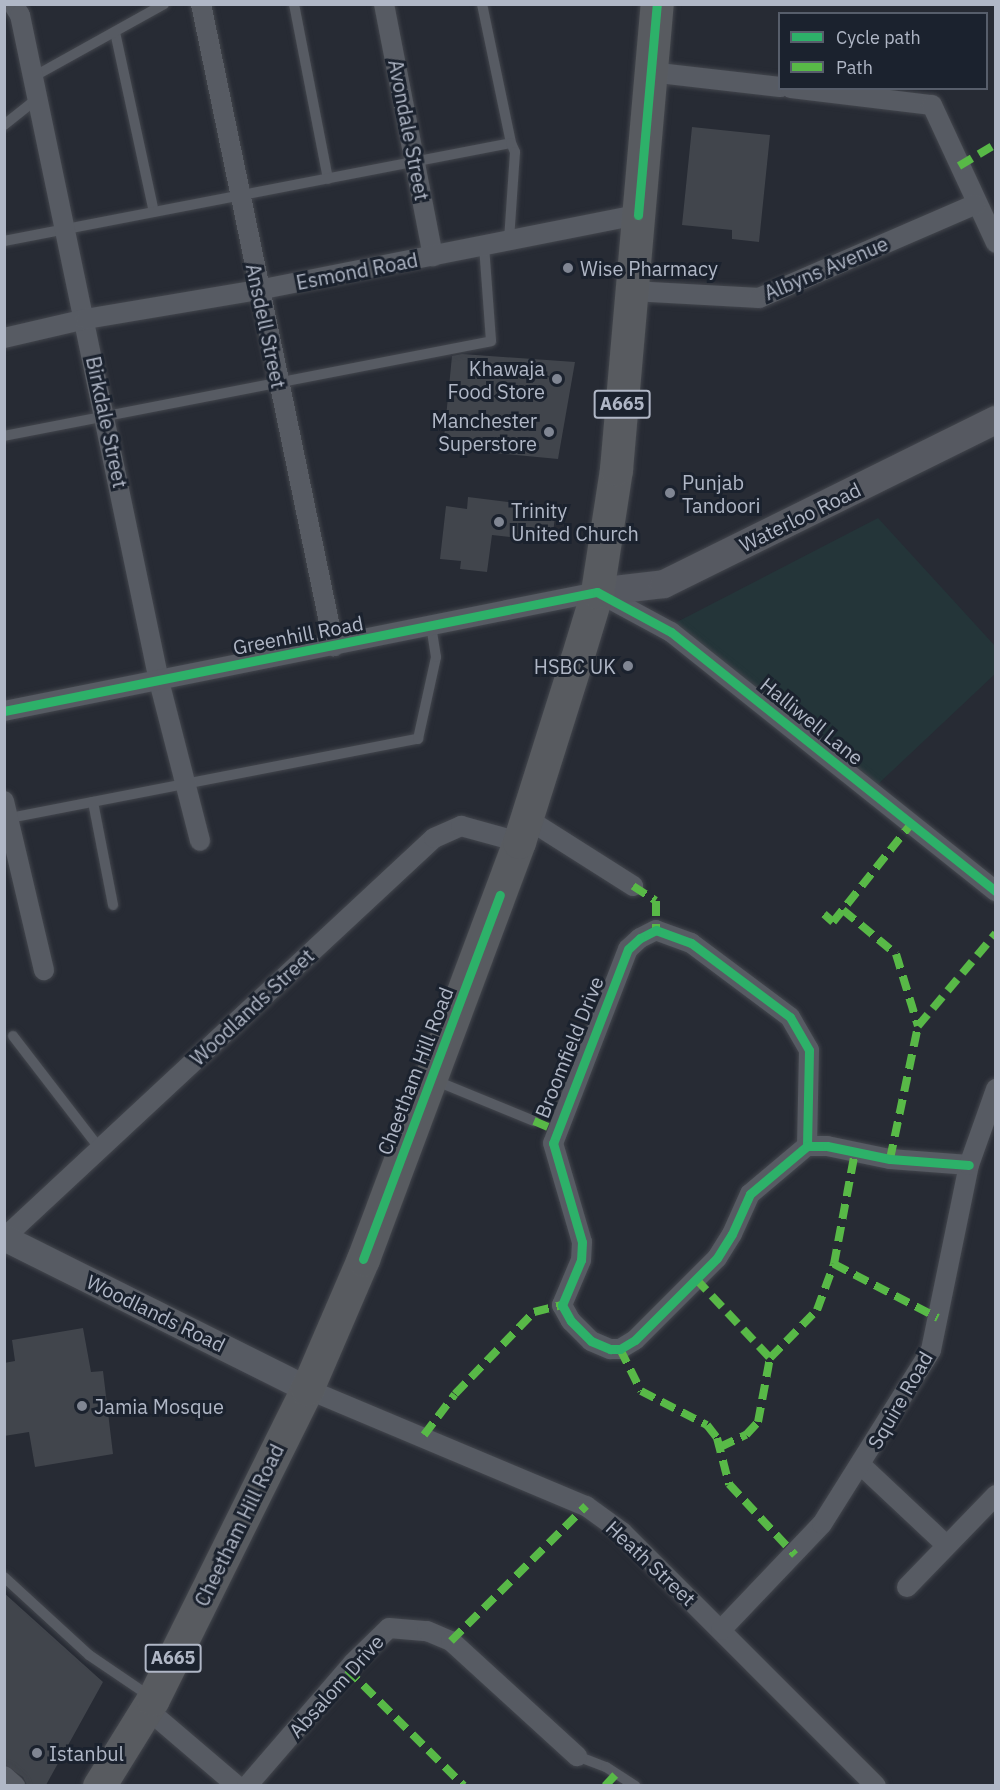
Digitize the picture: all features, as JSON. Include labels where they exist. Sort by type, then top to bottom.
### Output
[{"type":"highway","name":"Cheetham Hill Road","points":[[99,1785],[150,1704],[307,1389],[363,1259],[523,830],[597,592],[616,469],[657,4]]},
{"type":"main road","name":"Waterloo Road","points":[[597,592],[664,584],[996,420]]},
{"type":"street","name":"Birkdale Street","points":[[13,4],[20,15],[86,319],[159,681],[200,841]]},
{"type":"street","name":"Ansdell Street","points":[[201,4],[258,290],[334,646]]},
{"type":"street","name":"Avondale Street","points":[[384,4],[434,256]]},
{"type":"street","points":[[650,72],[778,87]]},
{"type":"street","points":[[808,90],[932,105],[996,243]]},
{"type":"street","name":"Albyns Avenue","points":[[633,291],[759,298],[976,204]]},
{"type":"street","name":"Esmond Road","points":[[4,338],[86,319],[258,290],[638,215]]},
{"type":"street","name":"Greenhill Road","points":[[4,711],[597,592]]},
{"type":"street","name":"Halliwell Lane","points":[[597,592],[671,633],[996,891]]},
{"type":"street","points":[[6,813],[44,970]]},
{"type":"street","name":"Woodlands Street","points":[[4,1238],[434,838],[461,826],[523,830],[633,886]]},
{"type":"street","name":"Broomfield Drive","points":[[656,930],[691,943],[790,1017],[809,1050],[807,1146],[750,1194],[732,1234],[717,1258],[635,1340],[620,1349],[610,1348],[591,1341],[571,1321],[562,1305],[579,1267],[582,1242],[553,1143],[628,949],[640,938],[656,930]]},
{"type":"street","name":"Squire Road","points":[[721,1630],[795,1556],[862,1466],[931,1350],[969,1164],[996,1089]]},
{"type":"street","points":[[807,1146],[827,1146],[890,1159],[969,1164]]},
{"type":"street","name":"Woodlands Road","points":[[4,1238],[307,1389]]},
{"type":"street","name":"Heath Street","points":[[307,1389],[586,1506],[622,1532],[876,1785]]},
{"type":"street","points":[[862,1466],[945,1544]]},
{"type":"street","points":[[907,1587],[945,1544],[996,1495]]},
{"type":"street","name":"Absalom Drive","points":[[247,1785],[353,1663],[389,1628],[427,1631],[451,1641],[577,1756]]},
{"type":"street","points":[[150,1704],[237,1785]]},
{"type":"street","points":[[4,1776],[15,1785]]},
{"type":"lane","points":[[33,77],[164,4]]},
{"type":"lane","points":[[294,4],[328,179]]},
{"type":"lane","points":[[482,4],[511,143],[515,152],[509,241]]},
{"type":"lane","points":[[115,32],[154,213]]},
{"type":"lane","points":[[4,125],[38,98]]},
{"type":"lane","points":[[4,241],[511,143]]},
{"type":"lane","points":[[4,436],[491,341],[483,246]]},
{"type":"lane","points":[[6,813],[93,802],[418,739],[436,657],[431,626]]},
{"type":"lane","points":[[93,802],[113,905]]},
{"type":"lane","points":[[13,1036],[100,1149]]},
{"type":"lane","points":[[431,1079],[534,1121]]},
{"type":"lane","points":[[4,1577],[89,1655],[150,1704]]},
{"type":"lane","points":[[577,1756],[606,1767],[635,1785]]},
{"type":"shaded area","points":[[878,518],[995,646],[995,674],[876,786],[675,623]]},
{"type":"building","points":[[692,127],[770,135],[759,242],[732,239],[732,230],[682,225]]},
{"type":"building","points":[[462,354],[575,362],[558,459],[443,448],[452,356]]},
{"type":"building","name":"Trinity United Church","points":[[468,497],[556,508],[552,542],[492,535],[487,572],[460,569],[461,561],[440,559],[446,506],[467,509]]},
{"type":"building","points":[[83,1328],[91,1372],[103,1371],[113,1454],[35,1467],[29,1432],[4,1436],[4,1363],[15,1361],[12,1340]]},
{"type":"building","points":[[4,1593],[103,1682],[46,1785],[27,1785],[23,1777],[4,1764]]},
{"type":"marked path","points":[[959,166],[996,144]]},
{"type":"marked path","points":[[824,914],[833,922],[911,824]]},
{"type":"marked path","points":[[633,886],[656,901],[656,930]]},
{"type":"marked path","points":[[843,910],[896,954],[918,1026]]},
{"type":"marked path","points":[[890,1159],[918,1026],[996,933]]},
{"type":"marked path","points":[[534,1121],[555,1130]]},
{"type":"marked path","points":[[720,1447],[746,1435],[758,1422],[770,1358],[817,1310],[834,1264],[855,1152]]},
{"type":"marked path","points":[[834,1264],[938,1318]]},
{"type":"marked path","points":[[696,1279],[770,1358]]},
{"type":"marked path","points":[[424,1435],[455,1394],[534,1312],[562,1305]]},
{"type":"marked path","points":[[620,1349],[641,1391],[707,1425],[717,1438],[729,1484],[795,1555]]},
{"type":"marked path","points":[[451,1641],[586,1506]]},
{"type":"marked path","points":[[347,1669],[464,1786]]},
{"type":"marked path","points":[[605,1786],[617,1773]]},
{"type":"cycle path","points":[[638,215],[657,4]]},
{"type":"cycle path","points":[[4,711],[597,592],[671,632],[996,891]]},
{"type":"cycle path","points":[[363,1259],[500,895]]},
{"type":"cycle path","points":[[807,1146],[809,1050],[790,1017],[691,943],[656,930],[640,938],[628,949],[553,1143],[582,1242],[581,1260],[562,1305],[571,1321],[591,1341],[610,1349],[620,1349],[635,1340],[717,1258],[732,1234],[750,1194],[807,1146],[827,1146],[890,1159],[969,1165]]},
{"type":"place","name":"Wise Pharmacy","points":[[568,268]]},
{"type":"place","name":"Khawaja Food Store","points":[[557,379]]},
{"type":"place","name":"Manchester Superstore","points":[[549,432]]},
{"type":"place","name":"Punjab Tandoori","points":[[670,493]]},
{"type":"place","name":"Trinity United Church","points":[[499,522]]},
{"type":"place","name":"HSBC UK","points":[[628,666]]},
{"type":"place","name":"Jamia Mosque","points":[[82,1406]]},
{"type":"place","name":"Istanbul","points":[[37,1753]]}]
